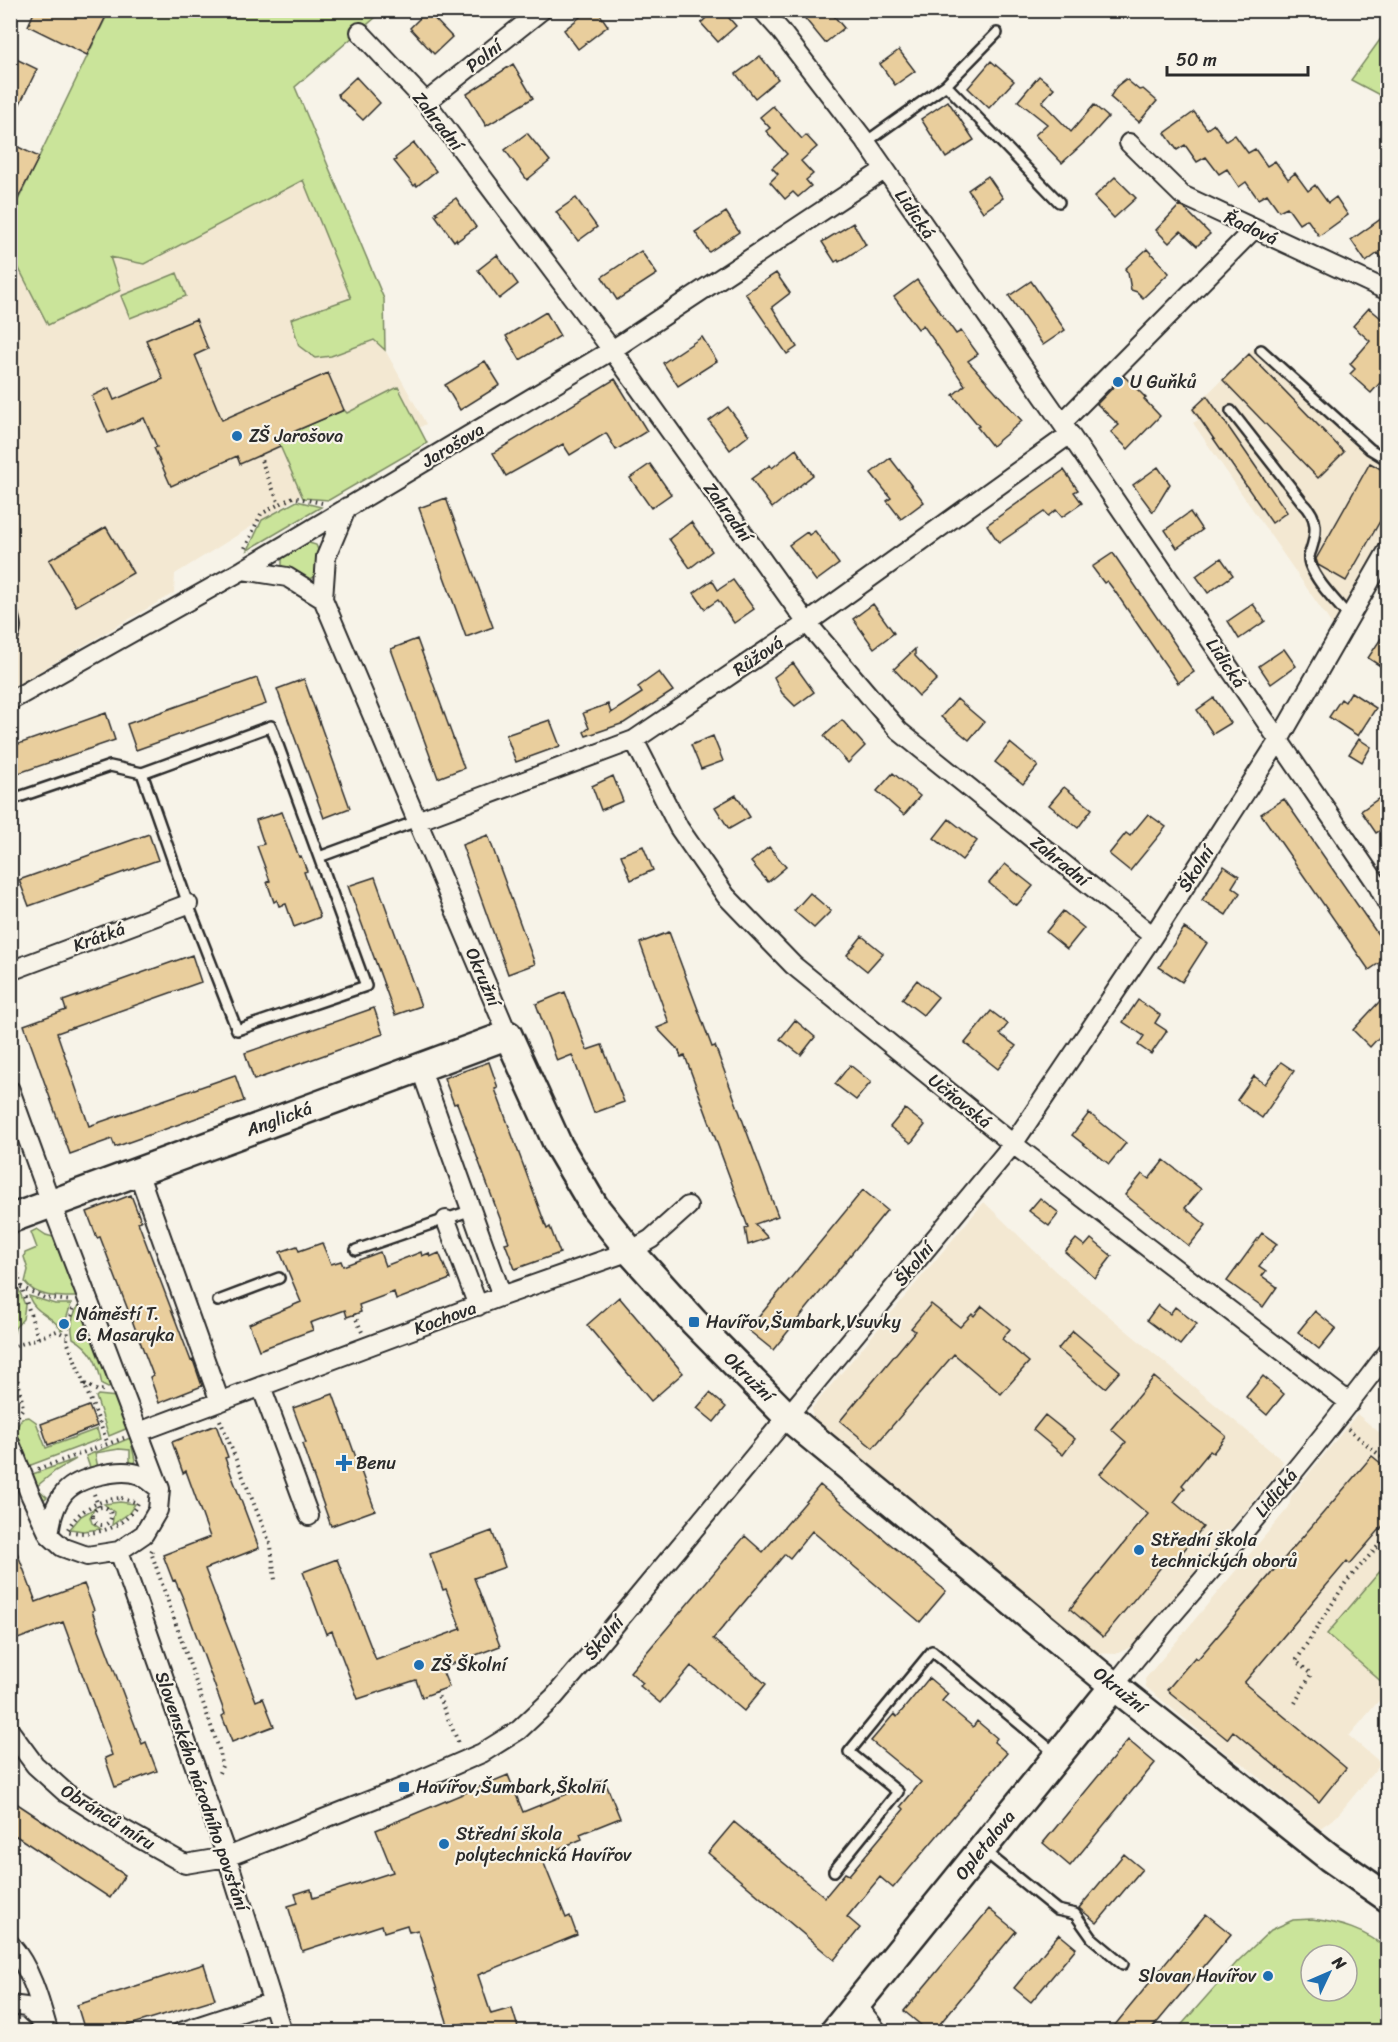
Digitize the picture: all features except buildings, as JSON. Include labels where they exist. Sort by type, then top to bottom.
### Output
[{"type":"street","name":"Polní","points":[[426,102],[542,10]]},
{"type":"street","name":"Lidická","points":[[762,10],[866,142],[1066,428],[1377,884],[1388,905]]},
{"type":"street","name":"Zahradní","points":[[360,32],[426,102],[612,350],[807,623],[900,731],[1153,936]]},
{"type":"street","name":"Řadová","points":[[1129,143],[1182,195],[1388,291]]},
{"type":"street","name":"Jarošova","points":[[11,701],[242,564],[347,507],[612,350],[884,170]]},
{"type":"street","points":[[1066,428],[1254,229]]},
{"type":"street","name":"Růžová","points":[[417,821],[634,740],[807,623],[1066,428]]},
{"type":"street","name":"Okružní","points":[[347,507],[326,557],[324,599],[507,1035],[558,1145],[594,1206],[630,1251],[694,1322],[788,1417],[1114,1686],[1329,1857],[1388,1898]]},
{"type":"street","name":"Školní","points":[[227,1857],[404,1787],[482,1753],[519,1730],[554,1696],[1013,1144],[1153,936],[1279,740],[1388,550]]},
{"type":"street","points":[[242,564],[287,578],[324,599]]},
{"type":"street","name":"Učňovská","points":[[634,740],[679,828],[726,896],[793,964],[1013,1144],[1350,1403]]},
{"type":"street","name":"Krátká","points":[[10,971],[188,904]]},
{"type":"street","name":"Anglická","points":[[10,1219],[507,1035]]},
{"type":"street","points":[[420,1067],[502,1296]]},
{"type":"street","points":[[10,1090],[160,1489],[158,1510],[144,1534],[119,1551],[87,1556],[62,1547],[49,1535],[10,1443]]},
{"type":"street","points":[[138,1172],[216,1403]]},
{"type":"street","name":"Kochova","points":[[139,1432],[502,1296],[630,1251],[651,1239],[688,1206]]},
{"type":"street","points":[[446,1220],[478,1306]]},
{"type":"street","name":"Lidická","points":[[1114,1686],[1350,1403],[1388,1352]]},
{"type":"street","points":[[261,1386],[309,1516]]},
{"type":"street","points":[[49,1535],[52,1514],[66,1491],[94,1476],[118,1472],[140,1475],[160,1489]]},
{"type":"street","name":"Slovenského národního povstání","points":[[119,1551],[227,1857],[282,2031]]},
{"type":"street","name":"Opletalova","points":[[834,2031],[1114,1686]]},
{"type":"street","name":"Obránců míru","points":[[11,1731],[35,1765],[66,1793],[121,1828],[185,1864],[227,1857]]},
{"type":"street","points":[[10,1944],[17,1952],[37,1991],[48,2029]]},
{"type":"street","points":[[181,2031],[272,2002]]},
{"type":"street","points":[[856,2004],[878,2031]]},
{"type":"street","points":[[10,2005],[26,2007],[48,2029]]},
{"type":"lane","points":[[866,142],[946,85],[997,33]]},
{"type":"lane","points":[[946,85],[1059,202]]},
{"type":"lane","points":[[1261,350],[1370,449],[1388,460]]},
{"type":"lane","points":[[1231,411],[1310,509],[1315,519],[1315,538],[1308,558],[1310,565],[1349,617]]},
{"type":"lane","points":[[10,607],[16,625],[14,637],[10,641]]},
{"type":"lane","points":[[10,800],[110,766],[142,773],[271,726],[366,986],[237,1030],[188,904],[142,773]]},
{"type":"lane","points":[[319,857],[417,821]]},
{"type":"lane","points":[[356,1250],[472,1210]]},
{"type":"lane","points":[[218,1301],[279,1278]]},
{"type":"lane","points":[[834,1871],[898,1792],[849,1752],[932,1651],[1058,1755]]},
{"type":"lane","points":[[981,1848],[1058,1910],[1075,1914],[1092,1938],[1123,1964]]},
{"type":"path","points":[[259,455],[279,504]]},
{"type":"path","points":[[242,564],[261,514],[293,497],[328,505],[319,510]]},
{"type":"path","points":[[10,1251],[38,1338]]},
{"type":"path","points":[[10,1282],[45,1298],[79,1301],[72,1311],[68,1341],[108,1444]]},
{"type":"path","points":[[10,1348],[57,1331],[67,1336]]},
{"type":"path","points":[[10,1364],[19,1384],[23,1408],[10,1427]]},
{"type":"path","points":[[216,1403],[271,1546],[275,1580]]},
{"type":"path","points":[[1336,1419],[1388,1462]]},
{"type":"path","points":[[23,1475],[139,1432]]},
{"type":"path","points":[[106,1527],[94,1520],[98,1506],[107,1499],[121,1498],[138,1503],[126,1520],[106,1527],[86,1534],[66,1531],[72,1521],[84,1510],[98,1506],[108,1510],[111,1515],[106,1527]]},
{"type":"path","points":[[1294,1703],[1311,1674],[1296,1662],[1346,1582],[1388,1535]]},
{"type":"path","points":[[158,1544],[151,1551],[220,1752],[222,1766],[217,1777]]},
{"type":"path","points":[[436,1691],[466,1760]]},
{"type":"shaded area","points":[[229,72],[303,180],[351,298],[291,319],[331,356],[374,340],[385,350],[426,424],[302,495],[175,574],[174,593],[11,688],[10,253],[48,325],[109,257]]},
{"type":"shaded area","points":[[1259,343],[1369,443],[1387,454],[1387,536],[1335,629],[1193,423],[1198,420],[1191,410]]},
{"type":"shaded area","points":[[984,1202],[1055,1271],[1283,1461],[1278,1472],[1133,1646],[1116,1654],[1096,1653],[951,1530],[812,1417],[812,1408]]},
{"type":"shaded area","points":[[1357,1414],[1387,1439],[1387,1691],[1349,1736],[1381,1763],[1337,1816],[1319,1829],[1242,1763],[1232,1758],[1146,1687],[1145,1679],[1289,1507],[1291,1496]]},
{"type":"green space","points":[[109,11],[383,11],[295,87],[384,299],[385,350],[374,340],[331,356],[315,358],[299,346],[291,319],[351,298],[303,180],[144,264],[110,257],[121,290],[48,325],[11,253],[11,215]]},
{"type":"green space","points":[[1387,30],[1387,99],[1351,80]]},
{"type":"green space","points":[[177,273],[186,296],[130,318],[121,296]]},
{"type":"green space","points":[[398,387],[427,443],[329,500],[303,498],[277,439],[344,410],[347,413]]},
{"type":"green space","points":[[297,501],[321,507],[248,550],[262,520]]},
{"type":"green space","points":[[306,542],[316,545],[319,552],[314,577],[307,581],[282,568],[282,557]]},
{"type":"green space","points":[[37,1229],[57,1238],[79,1295],[77,1297],[42,1294],[25,1282],[28,1270],[24,1257],[25,1253],[37,1248],[31,1232]]},
{"type":"green space","points":[[11,1288],[19,1290],[25,1305],[23,1319],[15,1328],[11,1343]]},
{"type":"green space","points":[[29,1296],[55,1304],[71,1304],[63,1329],[61,1330],[54,1321],[39,1311]]},
{"type":"green space","points":[[81,1303],[114,1387],[108,1388],[102,1385],[93,1357],[80,1342],[73,1338],[72,1319]]},
{"type":"green space","points":[[98,1395],[117,1397],[128,1428],[109,1436],[96,1397]]},
{"type":"green space","points":[[29,1417],[36,1422],[46,1448],[97,1429],[100,1439],[23,1468],[12,1435],[22,1418]]},
{"type":"green space","points":[[130,1438],[136,1464],[130,1465],[130,1450],[119,1449],[95,1453],[98,1468],[91,1471],[86,1456]]},
{"type":"green space","points":[[76,1459],[55,1471],[36,1487],[47,1497],[42,1501],[27,1476]]},
{"type":"green space","points":[[120,1502],[135,1504],[129,1513],[112,1525],[114,1512],[104,1504]]},
{"type":"green space","points":[[95,1508],[90,1517],[92,1523],[101,1529],[83,1531],[70,1529],[81,1516]]},
{"type":"green space","points":[[1387,1563],[1388,1680],[1384,1684],[1327,1634]]},
{"type":"green space","name":"Slovan Havířov","points":[[1312,1919],[1342,1925],[1379,1942],[1387,1949],[1387,2031],[1176,2031],[1238,1961],[1271,1930],[1293,1920]]},
{"type":"place","name":"U Guňků","points":[[1118,382]]},
{"type":"place","name":"ZŠ Jarošova","points":[[237,436]]},
{"type":"place","name":"Havířov,Šumbark,Vsuvky","points":[[694,1322]]},
{"type":"place","name":"Náměstí T. G. Masaryka","points":[[64,1324]]},
{"type":"place","name":"Benu","points":[[344,1463]]},
{"type":"place","name":"Střední škola technických oborů","points":[[1139,1550]]},
{"type":"place","name":"ZŠ Školní","points":[[419,1665]]},
{"type":"place","name":"Havířov,Šumbark,Školní","points":[[404,1787]]},
{"type":"place","name":"Střední škola polytechnická Havířov","points":[[444,1844]]},
{"type":"place","name":"Slovan Havířov","points":[[1268,1976]]}]
